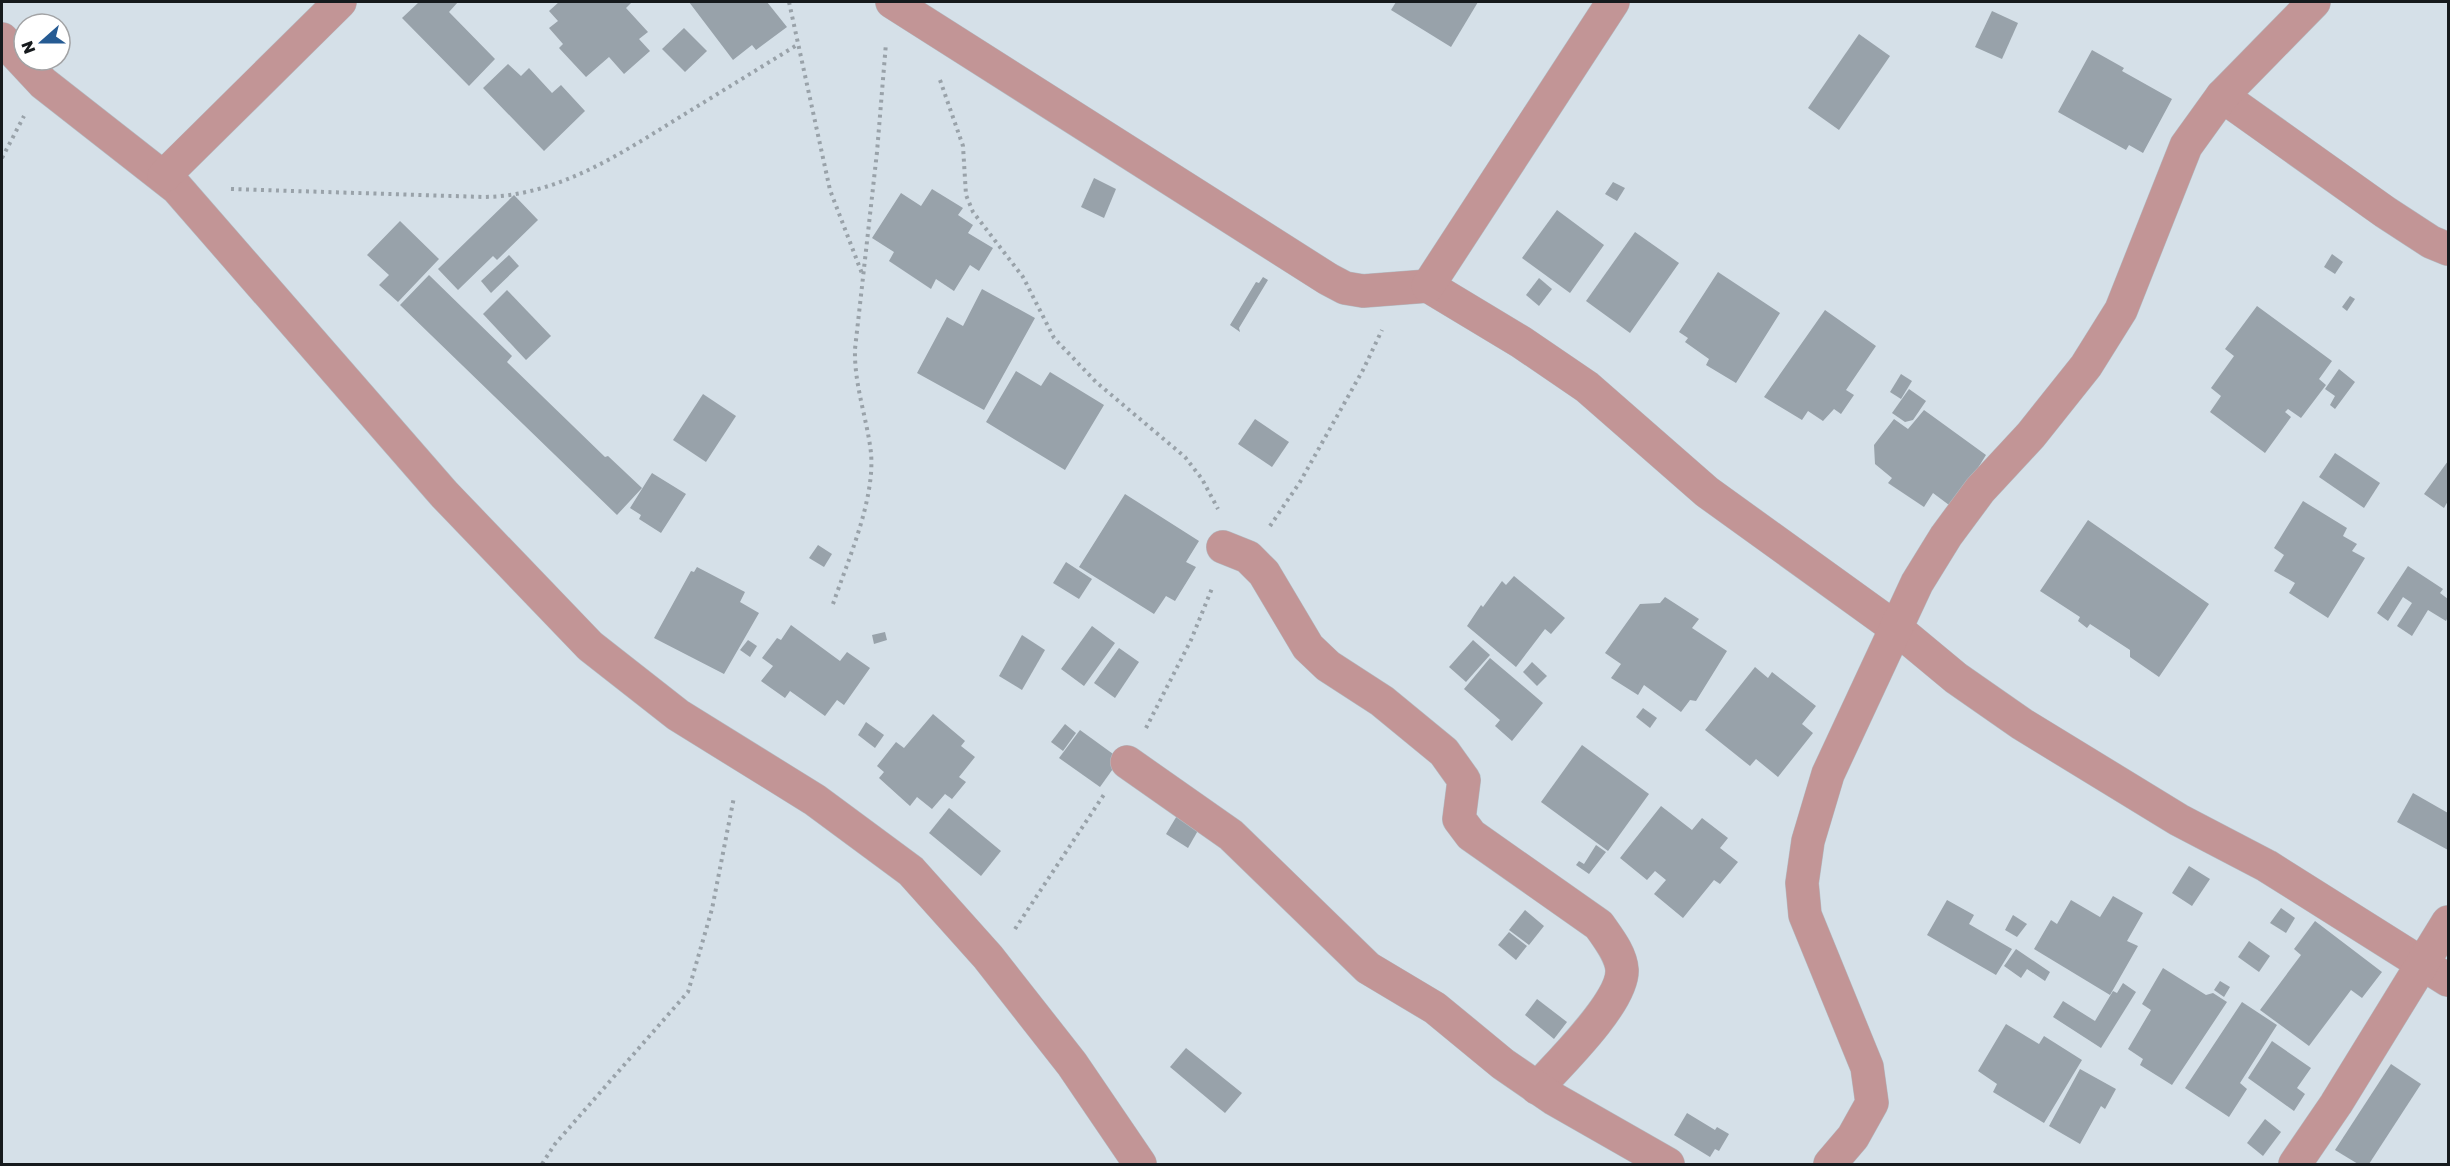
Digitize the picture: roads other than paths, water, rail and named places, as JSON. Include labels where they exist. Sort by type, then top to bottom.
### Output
[{"type":"street","points":[[170,182],[340,2]]},
{"type":"street","points":[[892,2],[1344,288],[1363,291],[1414,287],[1521,342],[1587,387],[1707,492],[1897,629],[1956,678],[2022,724],[2179,820],[2267,866],[2436,971]]},
{"type":"street","points":[[1414,287],[1613,2]]},
{"type":"street","points":[[1830,1164],[1853,1137],[1872,1103],[1872,1085],[1846,1013],[1805,915],[1802,883],[1808,841],[1828,774],[1917,583],[1946,536],[1980,490],[2031,435],[2086,366],[2121,310],[2186,146],[2222,96],[2314,2]]},
{"type":"street","points":[[2,39],[43,83],[170,182],[444,494],[590,646],[678,714],[815,800],[911,871],[988,957],[1072,1064],[1140,1164]]},
{"type":"street","points":[[2222,96],[2394,218],[2431,242],[2448,249]]},
{"type":"street","points":[[1235,552],[1264,573],[1308,647],[1328,666],[1382,700],[1444,752],[1464,780],[1459,819],[1471,835],[1599,925],[1612,943],[1622,970],[1618,990],[1597,1021],[1537,1088]]},
{"type":"street","points":[[1127,762],[1232,835],[1368,968],[1435,1008],[1537,1088],[1668,1164]]},
{"type":"street","points":[[2295,1164],[2336,1104],[2436,971],[2448,922]]}]
